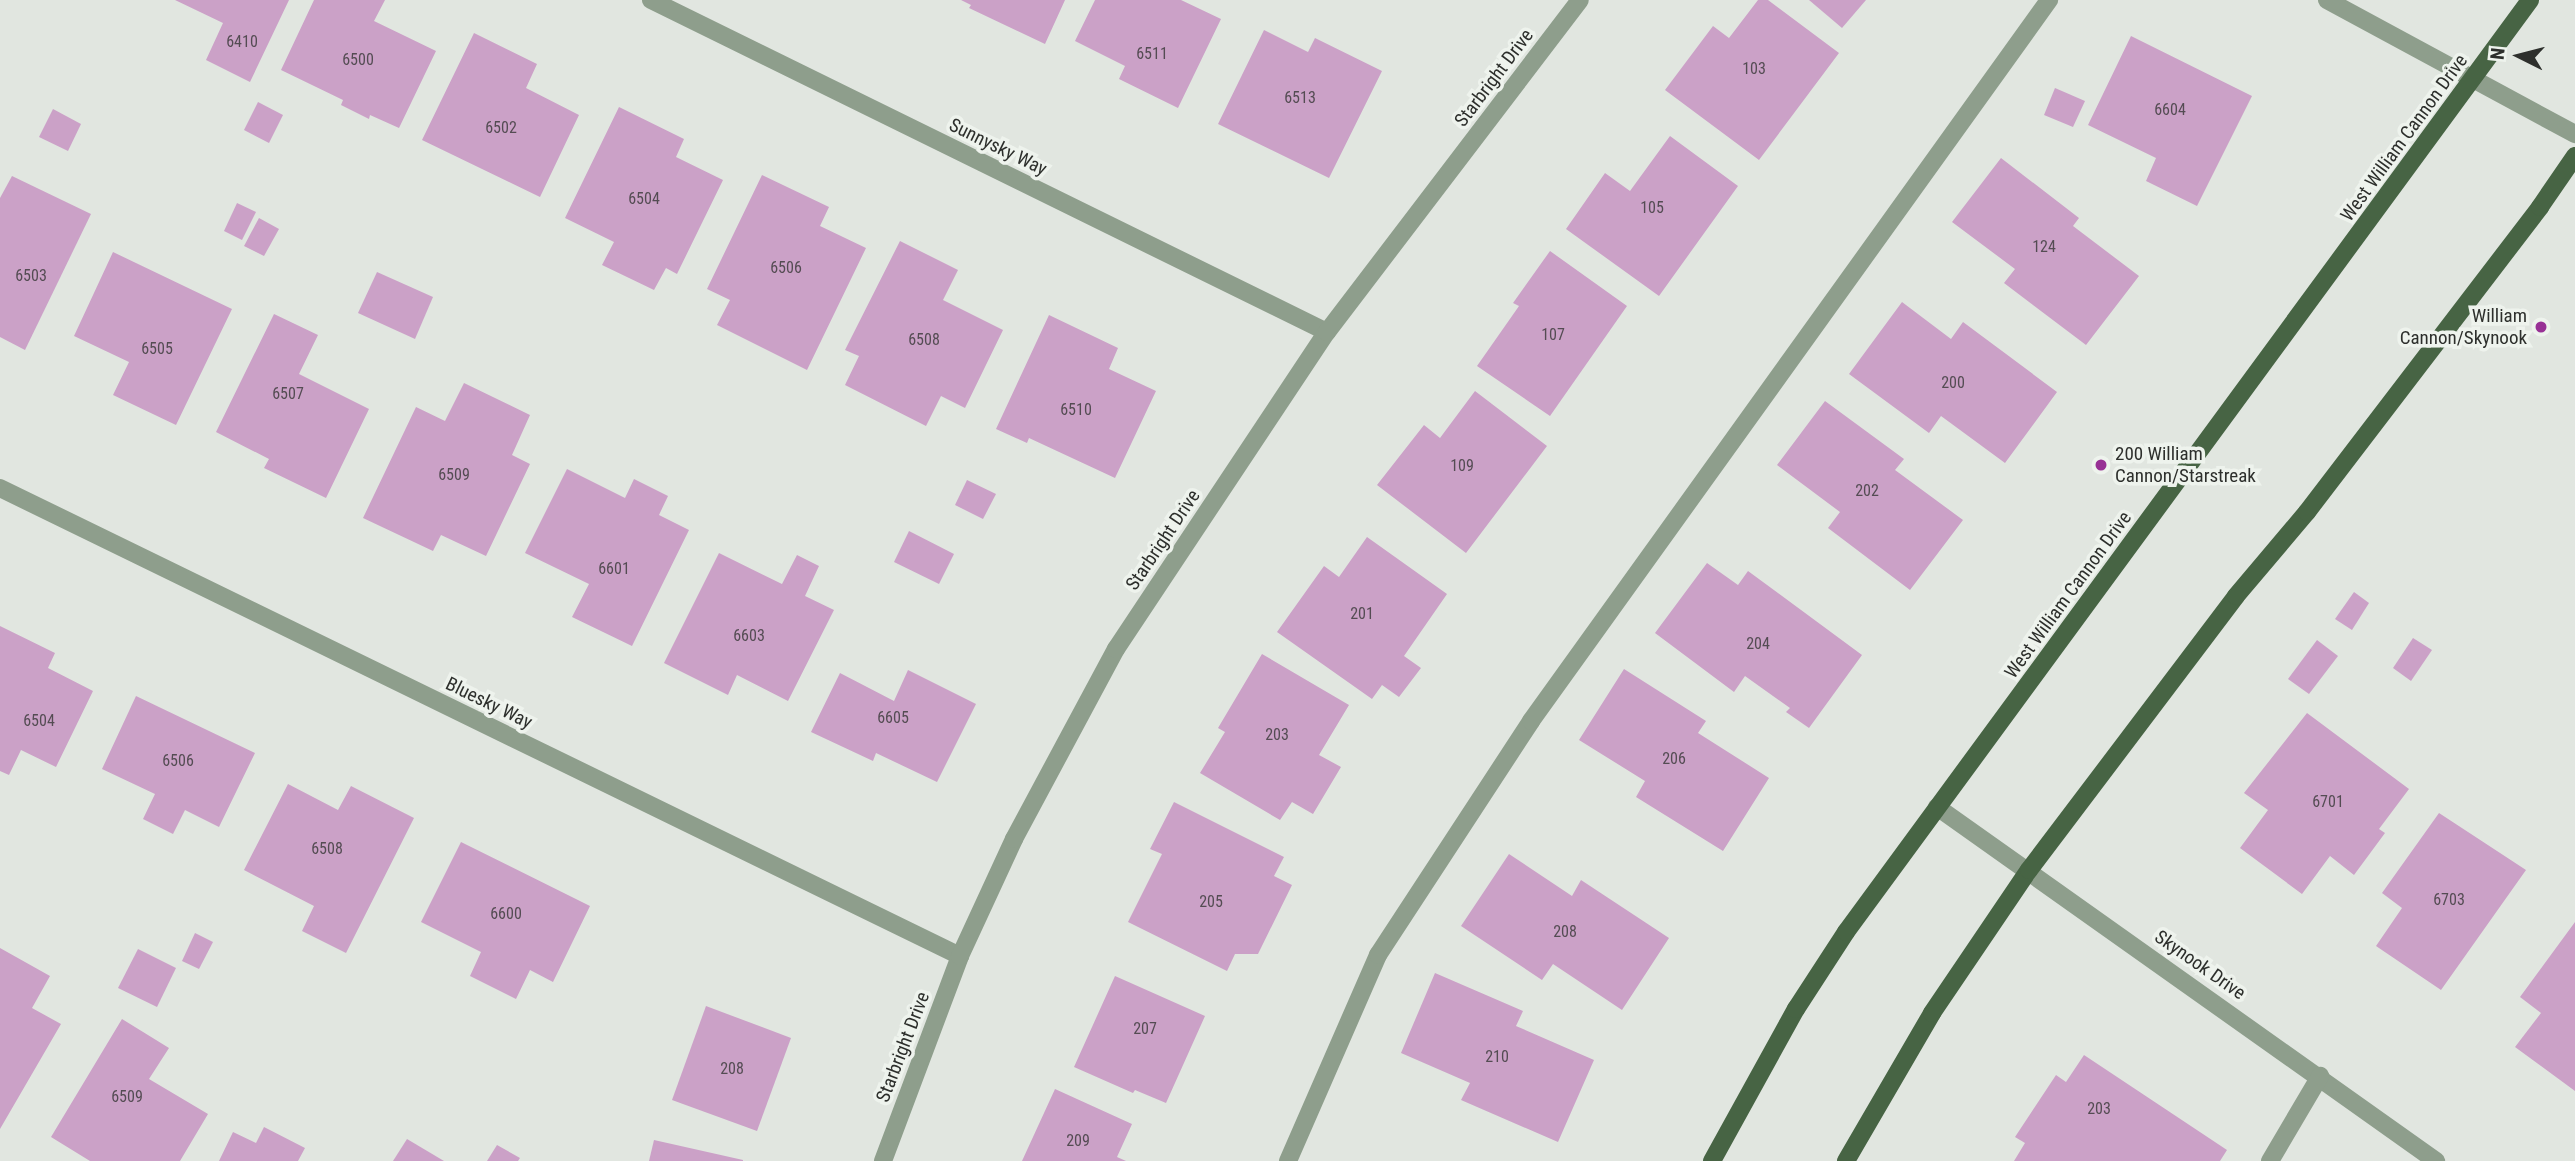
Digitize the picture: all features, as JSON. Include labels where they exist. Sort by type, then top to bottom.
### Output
[{"type":"main road","name":"West William Cannon Drive","points":[[1712,1161],[1796,1009],[1846,933],[2529,0]]},
{"type":"main road","points":[[1846,1161],[1932,1013],[2029,870],[2236,596],[2307,512],[2540,207],[2575,156]]},
{"type":"street","name":"Sunnysky Way","points":[[651,0],[1327,332]]},
{"type":"street","name":"Starbright Drive","points":[[883,1161],[960,956],[1014,839],[1116,649],[1327,332],[1580,0]]},
{"type":"street","points":[[1288,1161],[1378,956],[1517,743],[2049,0]]},
{"type":"street","points":[[2327,0],[2475,77],[2575,134]]},
{"type":"street","name":"Bluesky Way","points":[[0,488],[960,956]]},
{"type":"street","name":"Skynook Drive","points":[[1937,807],[2320,1076],[2436,1161]]},
{"type":"street","points":[[2270,1161],[2320,1076]]},
{"type":"building","points":[[175,0],[289,0],[250,82],[206,60],[223,23]]},
{"type":"building","points":[[314,0],[385,0],[374,21],[436,51],[399,128],[370,115],[369,119],[341,105],[343,100],[281,70]]},
{"type":"building","points":[[961,0],[1065,0],[1045,44],[969,8],[971,5]]},
{"type":"building","points":[[1095,0],[1181,0],[1221,19],[1178,108],[1119,79],[1125,66],[1075,41]]},
{"type":"building","points":[[1758,0],[1768,0],[1839,53],[1759,160],[1665,90],[1713,26],[1729,38]]},
{"type":"building","points":[[1809,0],[1866,0],[1842,28]]},
{"type":"building","points":[[1264,30],[1308,52],[1315,38],[1382,71],[1329,178],[1218,124]]},
{"type":"building","points":[[474,33],[537,64],[526,88],[579,115],[540,197],[422,140]]},
{"type":"building","points":[[2131,36],[2252,96],[2197,206],[2146,181],[2156,158],[2088,125]]},
{"type":"building","points":[[2055,88],[2085,101],[2073,127],[2044,115]]},
{"type":"building","points":[[258,102],[283,115],[269,143],[244,130]]},
{"type":"building","points":[[619,107],[684,139],[676,157],[723,180],[677,274],[666,268],[654,290],[602,265],[614,242],[565,218]]},
{"type":"building","points":[[53,109],[81,124],[68,151],[39,137]]},
{"type":"building","points":[[1670,136],[1738,186],[1659,296],[1566,229],[1605,173],[1630,191]]},
{"type":"building","points":[[2001,158],[2079,218],[2073,226],[2139,276],[2086,345],[2004,283],[2015,269],[1952,222]]},
{"type":"building","points":[[762,175],[829,207],[820,226],[866,248],[807,370],[717,325],[730,300],[707,289]]},
{"type":"building","points":[[12,176],[91,214],[25,350],[0,337],[0,198]]},
{"type":"building","points":[[237,203],[256,212],[242,240],[224,231]]},
{"type":"building","points":[[259,218],[279,229],[264,256],[244,246]]},
{"type":"building","points":[[900,241],[958,270],[943,300],[1003,330],[965,408],[941,396],[926,426],[845,385],[859,356],[845,350]]},
{"type":"building","points":[[1550,251],[1627,306],[1550,416],[1477,366],[1519,306],[1513,303]]},
{"type":"building","points":[[113,252],[232,309],[176,425],[113,395],[129,362],[74,336]]},
{"type":"building","points":[[377,272],[433,297],[415,339],[358,313]]},
{"type":"building","points":[[1902,302],[1951,339],[1963,322],[2057,392],[2005,463],[1941,416],[1929,433],[1849,374]]},
{"type":"building","points":[[274,314],[318,335],[299,374],[369,409],[326,498],[264,468],[269,459],[216,432]]},
{"type":"building","points":[[1049,315],[1118,348],[1109,369],[1156,391],[1115,478],[1029,438],[1027,443],[996,429]]},
{"type":"building","points":[[464,383],[530,415],[512,455],[530,464],[486,556],[441,535],[433,551],[363,518],[416,407],[445,421]]},
{"type":"building","points":[[1475,391],[1547,446],[1466,553],[1377,485],[1424,425],[1440,438]]},
{"type":"building","points":[[1825,401],[1904,459],[1895,470],[1963,520],[1910,590],[1828,528],[1840,512],[1777,465]]},
{"type":"building","points":[[567,469],[625,498],[634,479],[668,496],[659,515],[689,530],[632,646],[572,617],[589,584],[525,553]]},
{"type":"building","points":[[967,480],[996,494],[983,519],[955,505]]},
{"type":"building","points":[[909,531],[954,554],[939,584],[894,562]]},
{"type":"building","points":[[1367,537],[1447,594],[1404,656],[1421,668],[1399,697],[1382,685],[1372,699],[1277,632],[1324,566],[1339,577]]},
{"type":"building","points":[[719,553],[782,584],[797,555],[819,566],[805,596],[834,610],[788,701],[737,675],[728,695],[664,663]]},
{"type":"building","points":[[1707,563],[1738,585],[1748,571],[1862,655],[1809,728],[1786,712],[1790,708],[1745,676],[1734,692],[1655,633]]},
{"type":"building","points":[[2354,592],[2369,603],[2352,630],[2335,619]]},
{"type":"building","points":[[0,626],[55,653],[48,668],[93,691],[56,767],[21,750],[9,775],[0,771]]},
{"type":"building","points":[[2413,638],[2432,650],[2411,681],[2393,668]]},
{"type":"building","points":[[2317,640],[2338,656],[2309,694],[2288,679]]},
{"type":"building","points":[[1262,654],[1349,705],[1319,755],[1341,767],[1313,814],[1292,802],[1280,820],[1200,773],[1225,732],[1218,728]]},
{"type":"building","points":[[1624,669],[1706,721],[1698,733],[1769,778],[1723,851],[1636,797],[1645,781],[1579,740]]},
{"type":"building","points":[[908,670],[976,704],[937,782],[876,753],[873,761],[811,732],[840,673],[894,701]]},
{"type":"building","points":[[136,696],[255,753],[219,827],[185,810],[173,834],[143,819],[155,794],[102,769]]},
{"type":"building","points":[[2307,713],[2409,789],[2379,829],[2385,833],[2354,875],[2330,856],[2302,894],[2240,848],[2268,810],[2244,793]]},
{"type":"building","points":[[288,784],[338,810],[351,786],[414,818],[346,953],[302,931],[314,906],[244,870]]},
{"type":"building","points":[[1174,802],[1284,857],[1274,876],[1292,885],[1258,954],[1235,954],[1227,971],[1128,922],[1162,854],[1150,849]]},
{"type":"building","points":[[2439,813],[2526,870],[2441,990],[2376,946],[2402,908],[2382,893]]},
{"type":"building","points":[[461,842],[590,906],[553,982],[530,970],[516,999],[470,976],[481,952],[421,922]]},
{"type":"building","points":[[1509,854],[1572,896],[1581,880],[1669,938],[1622,1010],[1553,964],[1542,980],[1461,926]]},
{"type":"building","points":[[2575,922],[2575,1091],[2515,1047],[2541,1013],[2520,997]]},
{"type":"building","points":[[195,933],[213,942],[199,969],[182,961]]},
{"type":"building","points":[[0,948],[50,976],[32,1008],[61,1024],[0,1129]]},
{"type":"building","points":[[138,949],[176,968],[157,1007],[118,988]]},
{"type":"building","points":[[1435,973],[1523,1011],[1516,1026],[1594,1060],[1558,1142],[1461,1100],[1470,1083],[1401,1053]]},
{"type":"building","points":[[1115,976],[1205,1016],[1166,1103],[1135,1090],[1133,1093],[1074,1067]]},
{"type":"building","points":[[706,1006],[791,1038],[757,1131],[672,1100]]},
{"type":"building","points":[[122,1019],[169,1048],[149,1079],[208,1114],[180,1161],[90,1161],[51,1137]]},
{"type":"building","points":[[2084,1055],[2227,1150],[2220,1161],[2014,1161],[2025,1143],[2015,1137],[2056,1075],[2066,1082]]},
{"type":"building","points":[[1055,1089],[1132,1124],[1117,1157],[1126,1161],[1022,1161]]},
{"type":"building","points":[[264,1127],[305,1148],[298,1161],[219,1161],[233,1132],[256,1143]]},
{"type":"building","points":[[407,1139],[444,1161],[393,1161]]},
{"type":"building","points":[[654,1140],[743,1160],[743,1161],[649,1161]]},
{"type":"building","points":[[497,1145],[520,1158],[518,1161],[487,1161]]},
{"type":"place","name":"William Cannon/Skynook","points":[[2541,327]]},
{"type":"place","name":"200 William Cannon/Starstreak","points":[[2101,465]]}]
